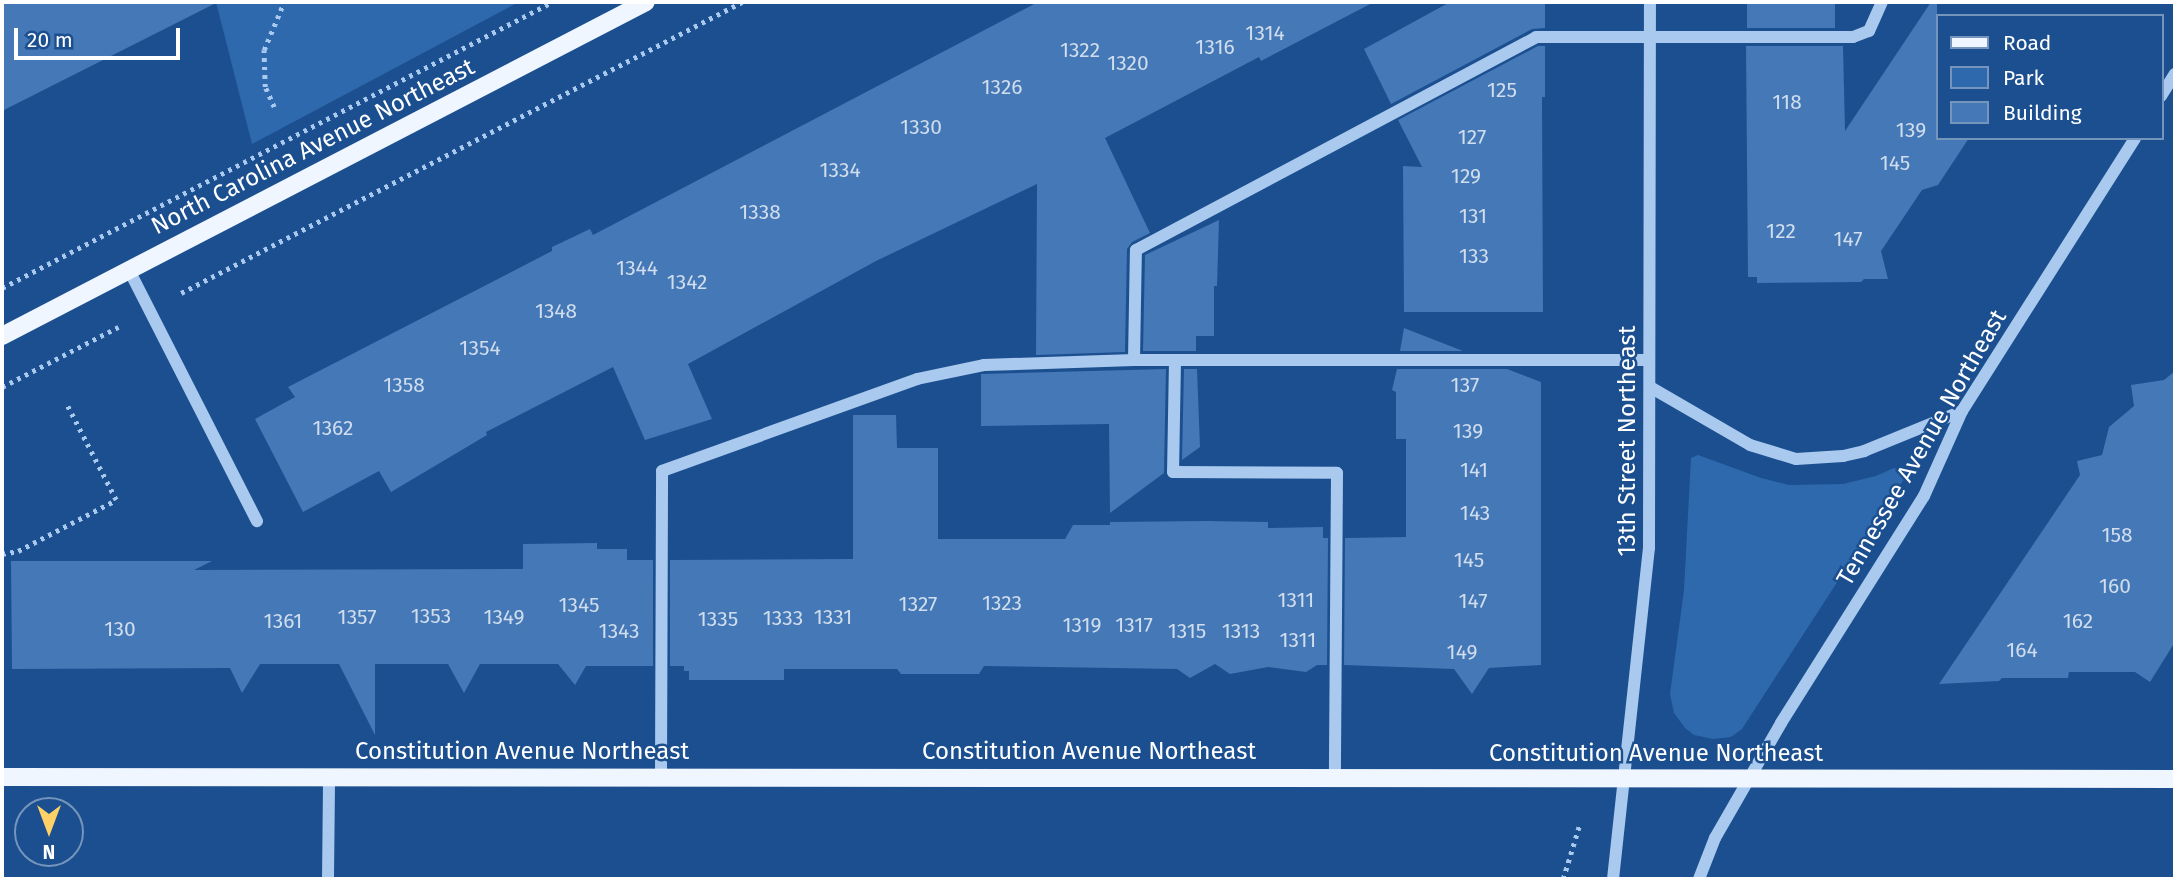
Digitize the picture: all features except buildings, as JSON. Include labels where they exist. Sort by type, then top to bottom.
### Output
[{"type":"main road","name":"North Carolina Avenue Northeast","points":[[2,336],[646,2]]},
{"type":"main road","name":"Constitution Avenue Northeast","points":[[2,777],[2175,779]]},
{"type":"street","name":"13th Street Northeast","points":[[1613,879],[1647,589],[1650,2]]},
{"type":"street","points":[[1134,360],[1136,250],[1536,37],[1853,37],[1869,31],[1882,2]]},
{"type":"street","points":[[2163,93],[2175,74]]},
{"type":"street","name":"Tennessee Avenue Northeast","points":[[1748,780],[1924,496],[1962,411],[2134,140]]},
{"type":"street","points":[[129,270],[257,522]]},
{"type":"street","points":[[661,776],[662,471],[940,372],[984,365],[1134,360],[1649,360]]},
{"type":"street","points":[[1175,360],[1173,472],[1337,473],[1335,777]]},
{"type":"street","points":[[1650,387],[1750,445],[1796,459],[1843,456],[1864,451],[1962,411]]},
{"type":"street","points":[[328,879],[329,776]]},
{"type":"street","points":[[1699,879],[1715,838],[1748,780]]},
{"type":"path","points":[[274,107],[265,87],[264,50],[284,2]]},
{"type":"path","points":[[2,288],[552,2]]},
{"type":"path","points":[[168,300],[743,2]]},
{"type":"path","points":[[2,387],[118,326]]},
{"type":"path","points":[[2,554],[18,551],[117,500],[67,405]]},
{"type":"path","points":[[1564,878],[1582,818]]},
{"type":"green space","points":[[216,2],[519,2],[252,144]]},
{"type":"green space","points":[[1698,455],[1761,478],[1789,485],[1843,484],[1876,476],[1894,468],[1902,472],[1904,479],[1742,729],[1731,737],[1713,739],[1694,735],[1685,728],[1674,713],[1670,694],[1684,590],[1691,458]]}]
